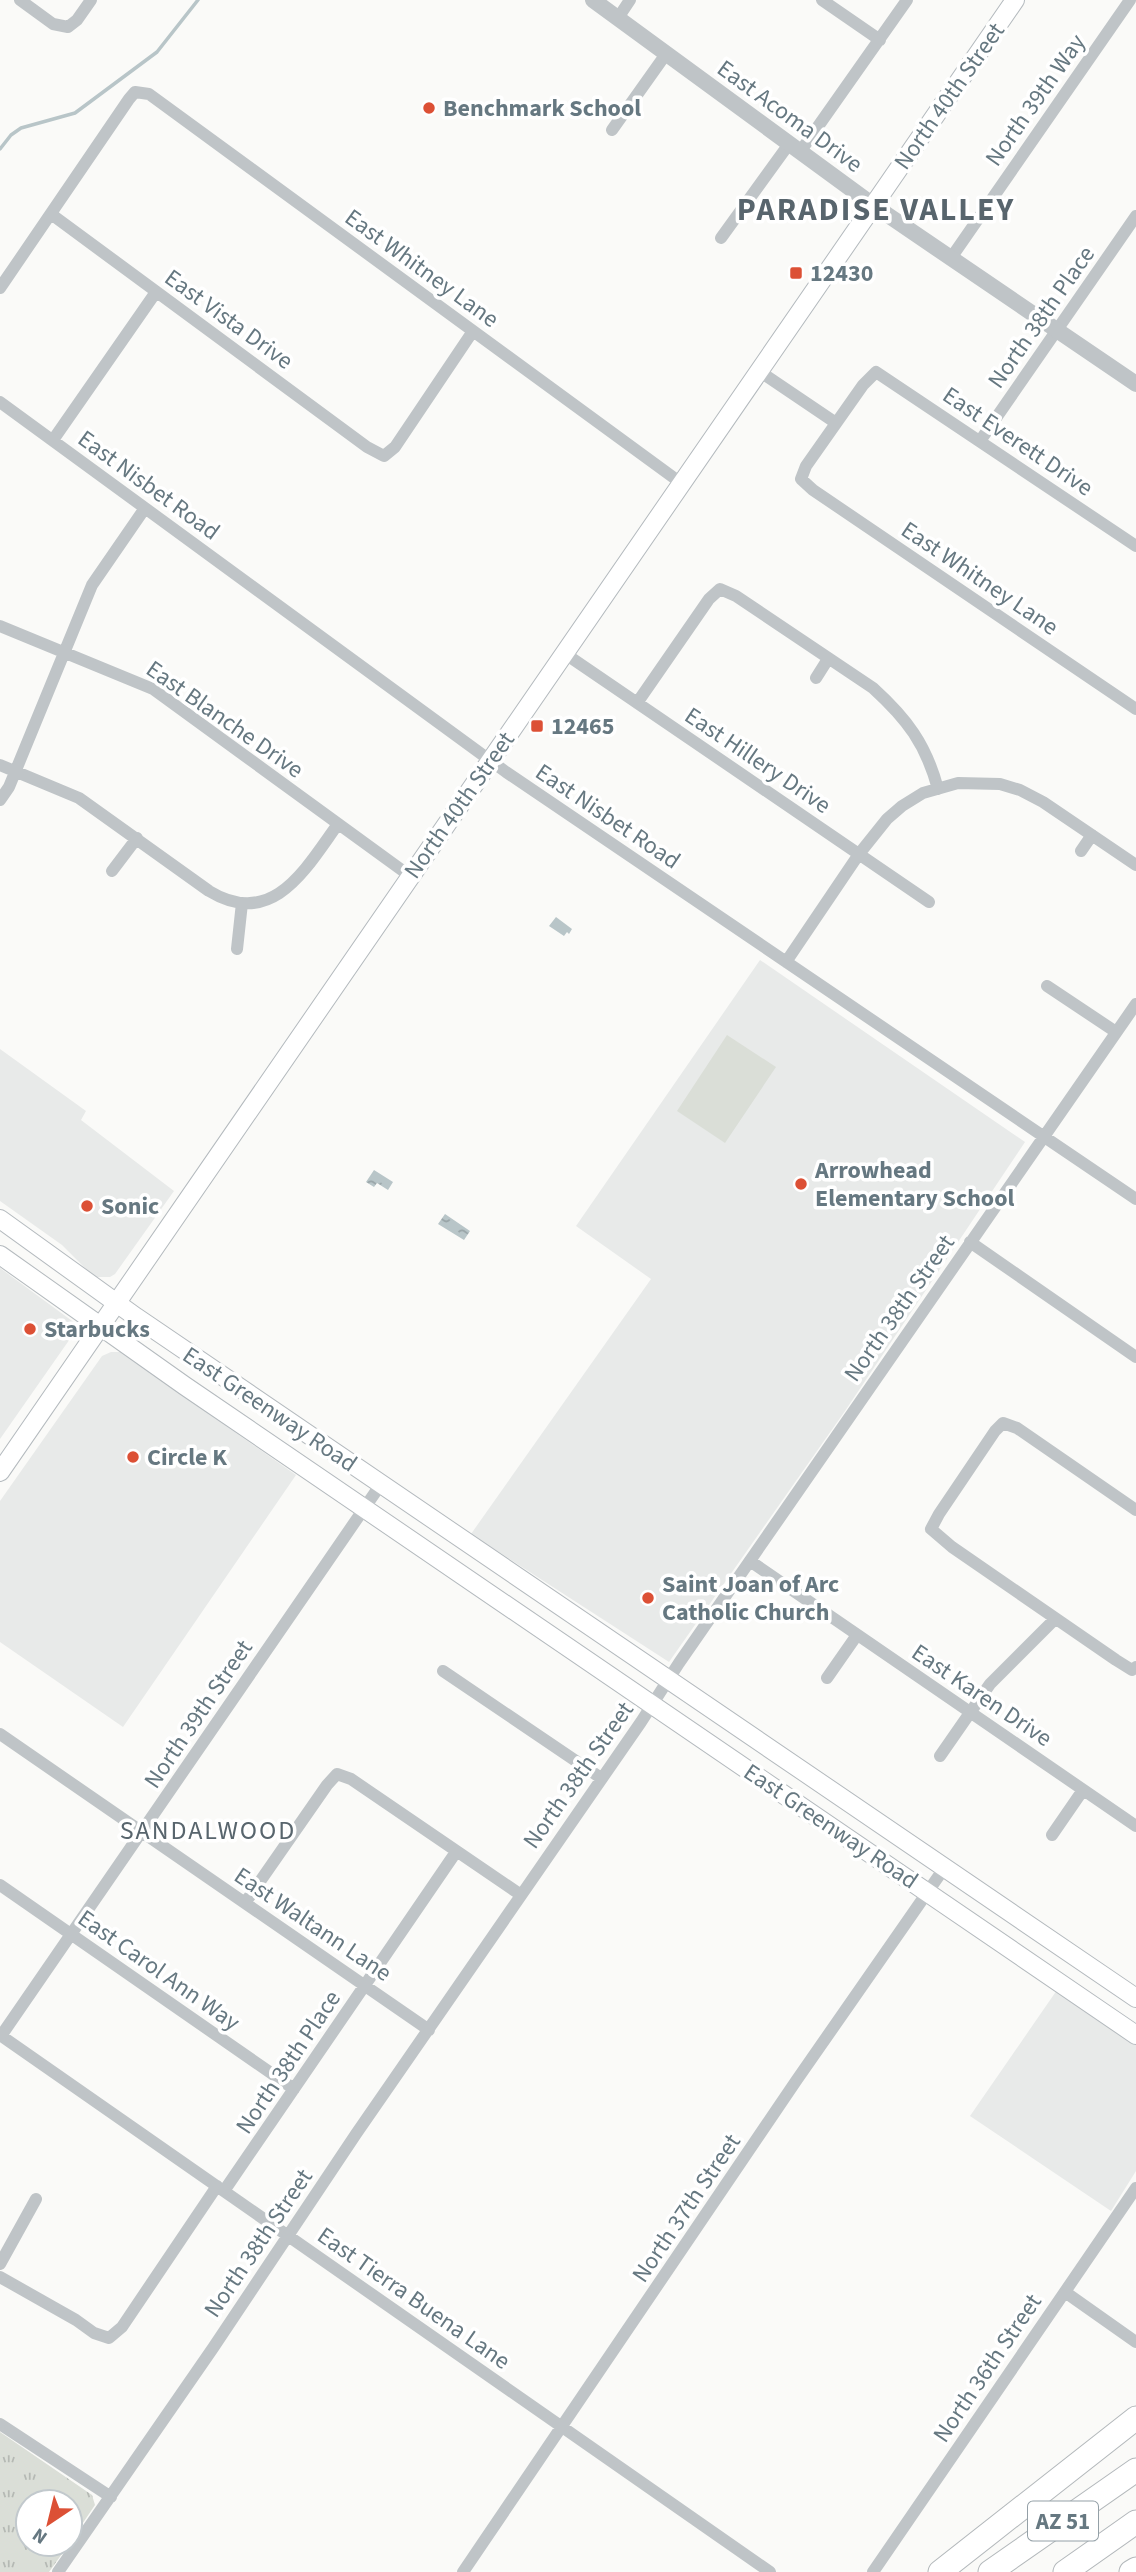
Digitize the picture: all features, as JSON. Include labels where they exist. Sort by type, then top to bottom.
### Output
[{"type":"highway","points":[[940,2572],[1136,2418]]},
{"type":"highway","name":"AZ 51","points":[[990,2572],[1136,2470]]},
{"type":"highway","name":"AZ 51","points":[[1065,2572],[1136,2522]]},
{"type":"highway","points":[[1131,2572],[1136,2569]]},
{"type":"main road","name":"North 40th Street","points":[[0,1472],[1015,0]]},
{"type":"main road","name":"East Greenway Road","points":[[0,1219],[116,1303],[1136,1998]]},
{"type":"main road","name":"East Greenway Road","points":[[0,1255],[100,1327],[1136,2035]]},
{"type":"main road","points":[[527,1619],[544,1594]]},
{"type":"street","points":[[20,0],[53,24],[68,27],[77,20],[91,0]]},
{"type":"street","name":"East Acoma Drive","points":[[593,0],[873,205],[1136,384]]},
{"type":"street","points":[[618,18],[630,0]]},
{"type":"street","points":[[822,0],[880,40]]},
{"type":"street","points":[[720,238],[880,40],[907,0]]},
{"type":"street","name":"North 39th Way","points":[[951,258],[1130,0]]},
{"type":"street","points":[[612,130],[666,54]]},
{"type":"street","name":"East Whitney Lane","points":[[51,214],[135,92],[149,94],[681,483]]},
{"type":"street","points":[[0,288],[51,214]]},
{"type":"street","name":"East Vista Drive","points":[[51,214],[367,447],[384,456],[395,447],[473,331]]},
{"type":"street","name":"North 38th Place","points":[[980,441],[1134,222]]},
{"type":"street","points":[[53,440],[156,292]]},
{"type":"street","points":[[759,371],[836,423]]},
{"type":"street","name":"East Everett Drive","points":[[836,423],[863,385],[876,372],[1136,546]]},
{"type":"street","name":"East Nisbet Road","points":[[0,402],[490,760],[1136,1199]]},
{"type":"street","name":"East Whitney Lane","points":[[836,423],[806,466],[801,479],[813,490],[1136,709]]},
{"type":"street","points":[[0,800],[16,771],[92,585],[145,508]]},
{"type":"street","points":[[637,703],[709,599],[720,589],[736,596],[873,688],[904,718],[917,736],[938,789]]},
{"type":"street","name":"East Blanche Drive","points":[[0,626],[153,689],[410,876]]},
{"type":"street","name":"East Hillery Drive","points":[[564,653],[929,902]]},
{"type":"street","points":[[816,678],[828,659]]},
{"type":"street","points":[[0,765],[79,798],[209,891],[222,899],[242,904],[268,900],[292,884],[338,824]]},
{"type":"street","points":[[786,962],[859,854],[887,819],[923,793],[958,783],[1000,784],[1020,790],[1136,865]]},
{"type":"street","points":[[1081,851],[1092,835]]},
{"type":"street","points":[[113,871],[136,838]]},
{"type":"street","points":[[237,949],[242,904]]},
{"type":"street","points":[[1047,986],[1116,1032]]},
{"type":"street","name":"North 38th Street","points":[[58,2572],[750,1561],[1136,1004]]},
{"type":"street","points":[[970,1242],[1136,1357]]},
{"type":"street","points":[[1134,1668],[1055,1619],[951,1548],[931,1529],[995,1431],[1003,1423],[1017,1428],[1135,1507]]},
{"type":"street","name":"North 39th Street","points":[[1,2035],[381,1484]]},
{"type":"street","name":"East Karen Drive","points":[[750,1561],[1136,1826]]},
{"type":"street","points":[[940,1756],[990,1684],[1055,1619]]},
{"type":"street","points":[[827,1678],[857,1635]]},
{"type":"street","points":[[443,1671],[601,1778]]},
{"type":"street","name":"East Waltann Lane","points":[[0,1734],[429,2030]]},
{"type":"street","points":[[245,1903],[337,1774],[351,1779],[521,1895]]},
{"type":"street","points":[[1052,1835],[1083,1790]]},
{"type":"street","name":"North 38th Place","points":[[0,2277],[94,2333],[109,2338],[122,2327],[294,2089],[456,1852]]},
{"type":"street","name":"North 37th Street","points":[[463,2572],[945,1867]]},
{"type":"street","name":"East Carol Ann Way","points":[[0,1885],[294,2089]]},
{"type":"street","name":"East Tierra Buena Lane","points":[[1,2035],[771,2572]]},
{"type":"street","name":"North 36th Street","points":[[873,2572],[1136,2188]]},
{"type":"street","points":[[0,2264],[37,2199]]},
{"type":"street","points":[[1065,2292],[1136,2342]]},
{"type":"street","points":[[0,2424],[111,2497]]},
{"type":"shaded area","points":[[760,960],[1025,1142],[845,1411],[669,1662],[471,1534],[651,1279],[576,1226]]},
{"type":"shaded area","points":[[0,1049],[86,1111],[81,1120],[174,1191],[115,1274],[110,1277],[94,1277],[62,1245],[0,1201]]},
{"type":"shaded area","points":[[0,1268],[79,1326],[0,1439]]},
{"type":"shaded area","points":[[121,1352],[296,1475],[123,1727],[0,1642],[0,1501],[102,1356]]},
{"type":"shaded area","points":[[1057,1990],[1136,2043],[1136,2171],[1111,2211],[970,2116]]},
{"type":"green space","points":[[727,1035],[776,1067],[725,1143],[677,1111]]},
{"type":"green space","points":[[0,2432],[82,2488],[14,2488],[14,2558],[59,2558],[49,2572],[0,2572]]},
{"type":"green space","points":[[84,2490],[92,2495],[95,2505],[84,2521]]},
{"type":"water","points":[[556,917],[572,929],[569,934],[567,932],[564,936],[549,926]]},
{"type":"water","points":[[374,1170],[393,1182],[388,1190],[377,1183],[374,1187],[366,1182]]},
{"type":"water","points":[[445,1214],[470,1231],[464,1240],[438,1224]]},
{"type":"waterway","points":[[0,149],[11,135],[21,128],[75,113],[157,52],[198,0]]},
{"type":"place","name":"Benchmark School","points":[[429,108]]},
{"type":"place","name":"12430","points":[[796,273]]},
{"type":"place","name":"12465","points":[[537,726]]},
{"type":"place","name":"Arrowhead Elementary School","points":[[801,1184]]},
{"type":"place","name":"Sonic","points":[[87,1206]]},
{"type":"place","name":"Starbucks","points":[[30,1329]]},
{"type":"place","name":"Circle K","points":[[133,1457]]},
{"type":"place","name":"Saint Joan of Arc Catholic Church","points":[[648,1598]]},
{"type":"district","name":"PARADISE VALLEY","points":[[876,209]]},
{"type":"district","name":"SANDALWOOD","points":[[208,1830]]}]
